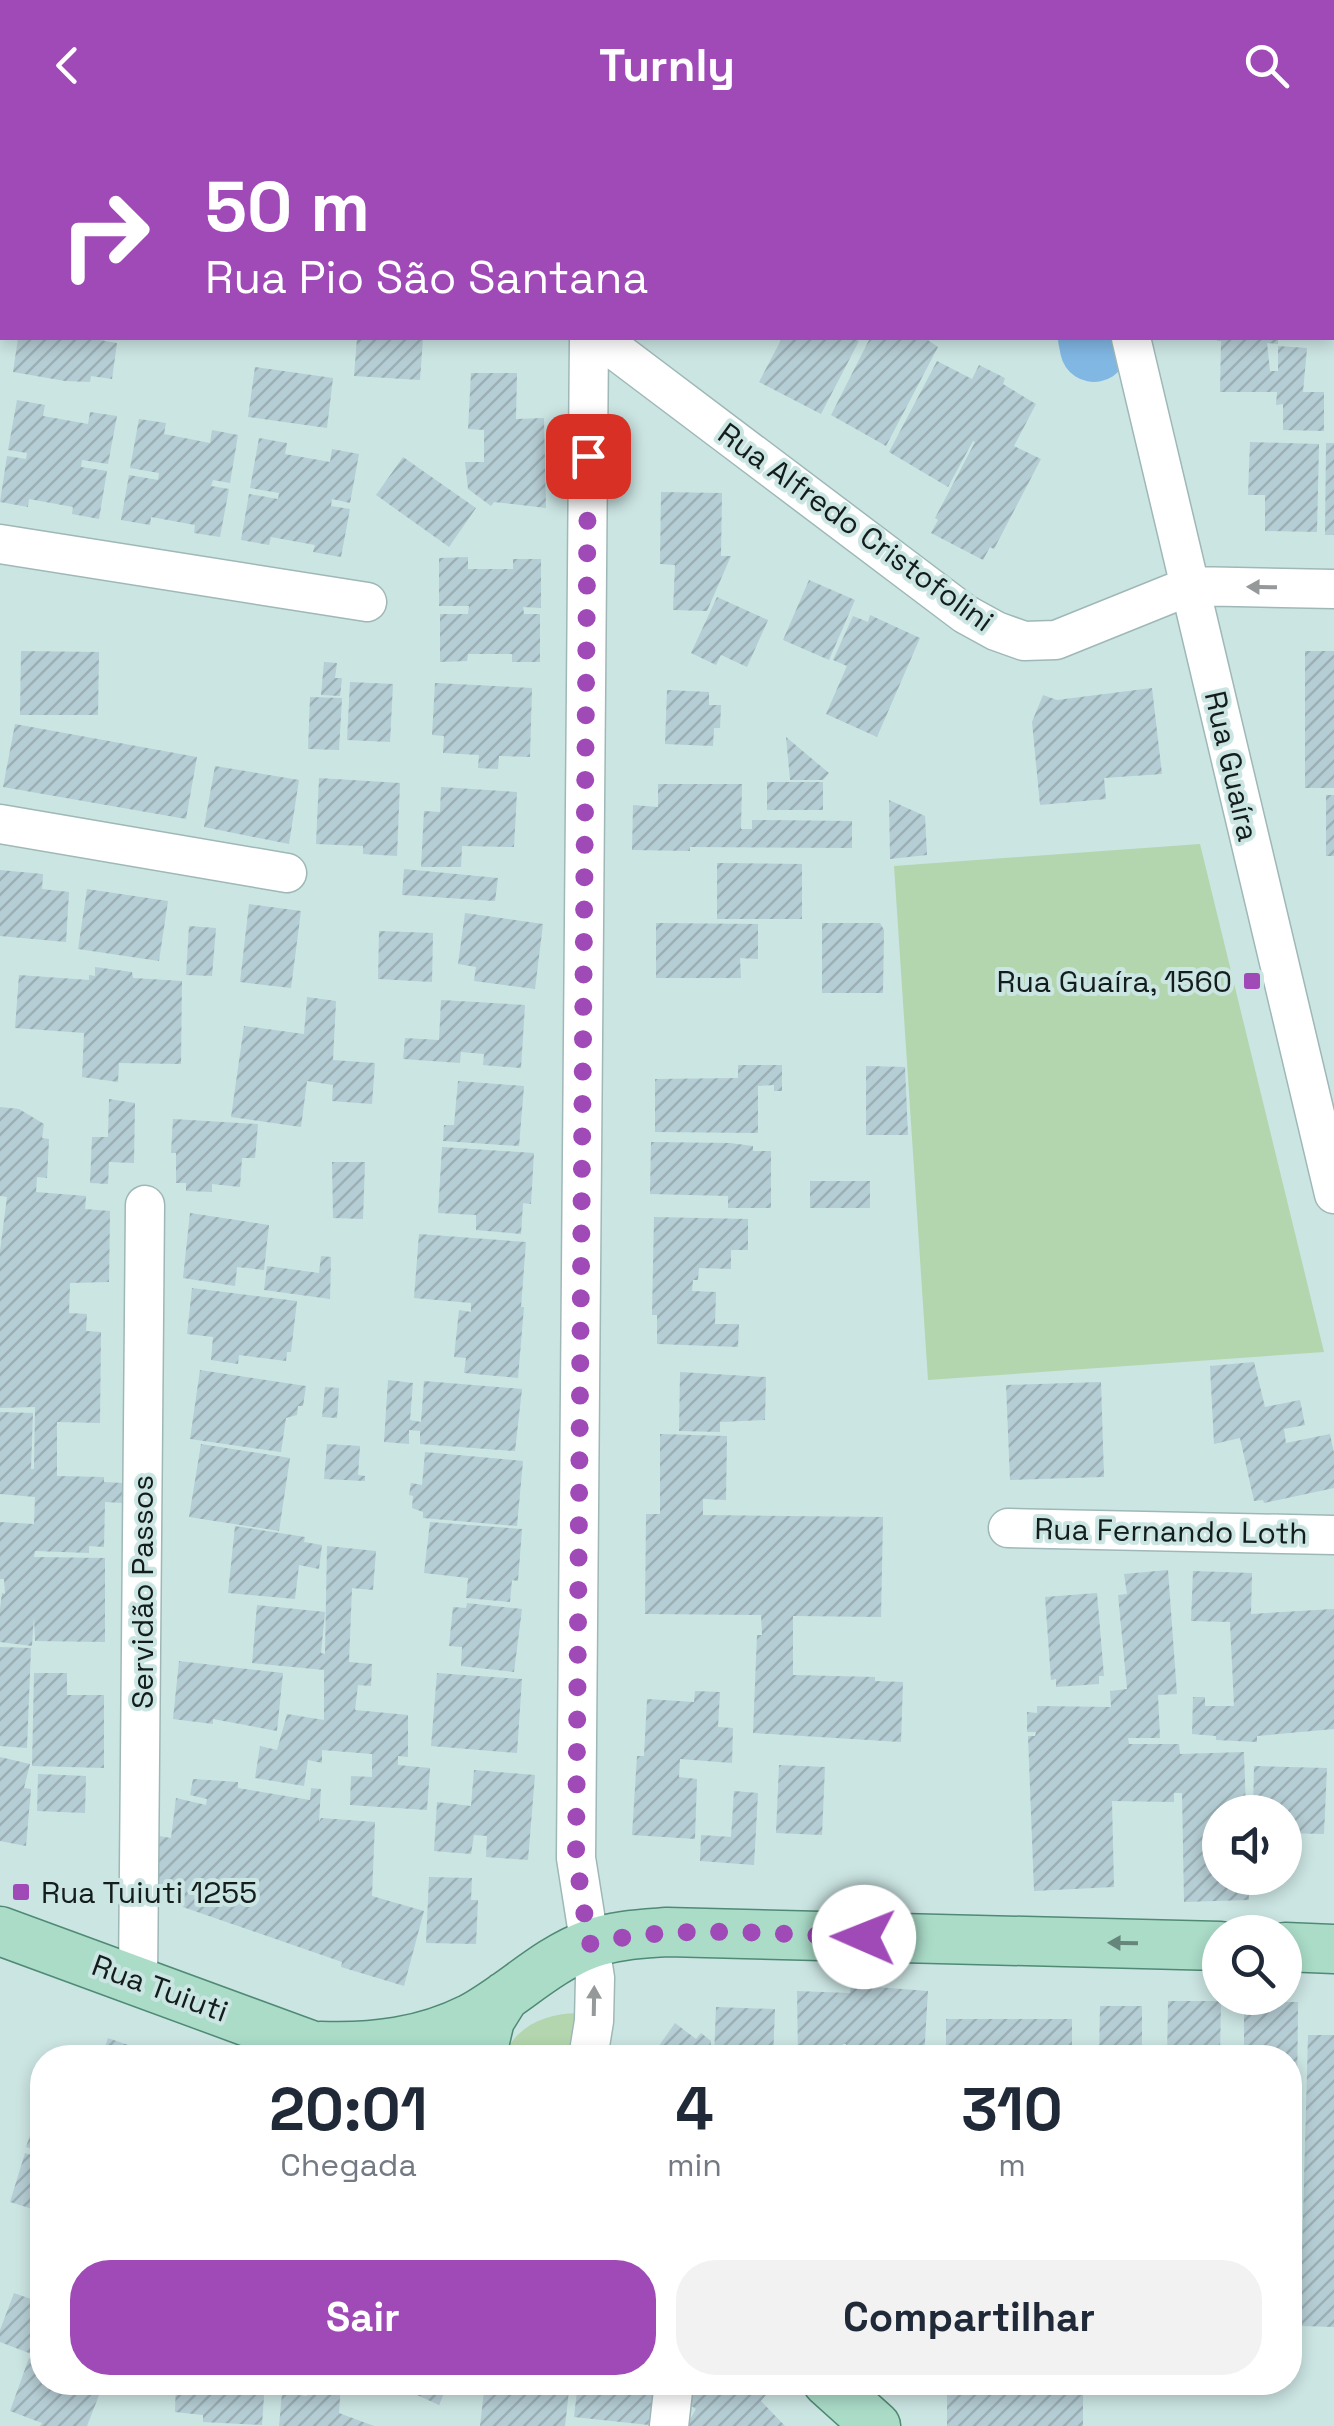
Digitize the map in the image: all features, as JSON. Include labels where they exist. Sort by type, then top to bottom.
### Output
[{"type":"main road","name":"Rua Tuiuti","points":[[0,1931],[305,2045]]},
{"type":"main road","name":"Rua Tuiuti","points":[[376,2045],[438,2032],[472,2017],[589,1944],[628,1935],[667,1932],[1202,1946]]},
{"type":"main road","points":[[1302,1948],[1334,1949]]},
{"type":"main road","points":[[483,2045],[490,2020],[505,1996]]},
{"type":"main road","points":[[841,2395],[876,2426]]},
{"type":"street","points":[[589,340],[576,1858],[595,1978],[590,2045]]},
{"type":"street","name":"Rua Alfredo Cristofolini","points":[[602,340],[965,614],[996,631],[1024,640],[1056,640],[1190,586]]},
{"type":"street","name":"Rua Guaíra","points":[[1131,340],[1325,1121],[1334,1194]]},
{"type":"street","points":[[0,544],[367,602]]},
{"type":"street","points":[[1190,586],[1334,588]]},
{"type":"street","points":[[0,824],[287,873]]},
{"type":"street","name":"Servidão Passos","points":[[138,1980],[145,1205]]},
{"type":"street","name":"Rua Fernando Loth","points":[[1008,1528],[1334,1535]]},
{"type":"street","points":[[669,2426],[673,2395]]},
{"type":"green space","points":[[1200,844],[1324,1352],[928,1380],[894,866]]},
{"type":"green space","points":[[577,2013],[570,2045],[510,2045],[523,2030],[553,2016]]},
{"type":"building","points":[[18,340],[117,343],[112,379],[91,376],[90,382],[65,381],[13,372]]},
{"type":"building","points":[[357,340],[423,340],[420,380],[354,376]]},
{"type":"building","points":[[781,340],[859,341],[821,414],[759,382]]},
{"type":"building","points":[[869,340],[928,340],[938,347],[886,446],[831,415]]},
{"type":"building","points":[[1278,340],[1278,344],[1267,343],[1270,371],[1278,371],[1278,346],[1307,348],[1303,392],[1324,392],[1324,431],[1283,430],[1283,404],[1276,405],[1277,392],[1220,392],[1221,341],[1217,341]]},
{"type":"building","points":[[937,361],[972,379],[979,365],[1005,378],[1003,384],[1036,404],[1014,446],[1041,459],[994,549],[990,547],[983,560],[931,533],[975,442],[948,487],[889,452]]},
{"type":"building","points":[[255,367],[333,378],[327,428],[248,417]]},
{"type":"building","points":[[471,373],[517,373],[516,419],[544,418],[546,508],[494,502],[491,506],[468,489],[465,462],[484,462],[484,430],[468,429]]},
{"type":"building","points":[[17,400],[45,405],[43,416],[88,424],[90,412],[117,416],[108,464],[82,460],[81,467],[107,471],[99,519],[72,514],[73,507],[29,499],[28,507],[0,502],[7,456],[26,459],[27,453],[8,450]]},
{"type":"building","points":[[139,419],[166,423],[164,434],[210,443],[212,430],[238,435],[230,483],[213,480],[211,486],[229,489],[220,537],[194,533],[195,525],[151,517],[150,525],[121,520],[129,475],[158,480],[159,473],[130,468]]},
{"type":"building","points":[[259,438],[287,443],[285,454],[330,462],[332,449],[359,454],[350,503],[332,499],[331,506],[350,509],[341,557],[313,552],[315,545],[271,537],[269,545],[241,540],[249,494],[278,499],[279,493],[250,488]]},
{"type":"building","points":[[1250,442],[1319,444],[1317,532],[1265,531],[1265,495],[1248,495]]},
{"type":"building","points":[[1326,443],[1334,443],[1334,535],[1325,535]]},
{"type":"building","points":[[403,457],[476,508],[449,547],[376,495]]},
{"type":"building","points":[[661,492],[722,493],[721,556],[731,556],[707,611],[673,610],[675,565],[660,564]]},
{"type":"building","points":[[468,557],[468,569],[513,569],[513,559],[541,559],[541,608],[523,607],[524,614],[540,614],[540,662],[512,662],[512,654],[468,654],[467,661],[440,662],[440,614],[468,614],[469,606],[439,606],[439,558]]},
{"type":"building","points":[[809,580],[855,600],[829,660],[783,640]]},
{"type":"building","points":[[717,597],[768,620],[747,667],[721,655],[716,665],[691,653]]},
{"type":"building","points":[[870,615],[920,638],[877,737],[826,714],[847,666],[833,660],[853,616],[868,622]]},
{"type":"building","points":[[21,651],[99,652],[98,715],[20,715]]},
{"type":"building","points":[[1305,651],[1334,651],[1334,788],[1305,788]]},
{"type":"building","points":[[324,662],[337,663],[335,678],[342,678],[340,696],[321,695]]},
{"type":"building","points":[[350,682],[393,684],[390,742],[347,740]]},
{"type":"building","points":[[435,683],[532,688],[530,757],[499,756],[498,769],[478,768],[479,755],[443,753],[444,736],[432,735]]},
{"type":"building","points":[[1152,688],[1162,774],[1104,778],[1106,799],[1040,805],[1032,722],[1043,695],[1057,700]]},
{"type":"building","points":[[667,690],[709,692],[709,705],[721,705],[720,728],[714,728],[713,746],[665,744]]},
{"type":"building","points":[[310,697],[342,698],[339,750],[308,749]]},
{"type":"building","points":[[15,724],[197,757],[186,819],[3,787]]},
{"type":"building","points":[[786,737],[829,773],[823,780],[790,780]]},
{"type":"building","points":[[215,766],[299,780],[289,844],[204,827]]},
{"type":"building","points":[[319,778],[400,783],[397,856],[363,854],[363,846],[316,844]]},
{"type":"building","points":[[767,782],[823,782],[823,810],[767,810]]},
{"type":"building","points":[[658,784],[742,784],[741,829],[752,829],[752,820],[852,821],[852,848],[632,850],[633,805],[658,807]]},
{"type":"building","points":[[441,787],[517,792],[514,847],[462,846],[461,867],[421,867],[424,811],[440,812]]},
{"type":"building","points":[[1326,795],[1334,795],[1334,856],[1326,856]]},
{"type":"building","points":[[889,800],[925,816],[927,855],[890,859]]},
{"type":"building","points":[[717,863],[802,864],[802,919],[717,919]]},
{"type":"building","points":[[404,869],[498,878],[495,901],[402,895]]},
{"type":"building","points":[[0,870],[43,874],[42,889],[69,892],[66,942],[0,936]]},
{"type":"building","points":[[87,889],[168,901],[159,961],[78,949]]},
{"type":"building","points":[[249,904],[301,911],[291,988],[240,982]]},
{"type":"building","points":[[465,913],[543,924],[535,989],[474,981],[476,967],[458,964]]},
{"type":"building","points":[[656,923],[758,924],[758,959],[740,958],[741,978],[656,978]]},
{"type":"building","points":[[822,923],[880,923],[884,930],[883,993],[822,993]]},
{"type":"building","points":[[189,926],[216,928],[212,976],[186,975]]},
{"type":"building","points":[[379,931],[433,933],[432,982],[378,979]]},
{"type":"building","points":[[95,967],[132,972],[133,978],[182,981],[181,1064],[119,1063],[118,1082],[82,1077],[84,1033],[15,1028],[19,975],[89,980],[89,975],[95,976]]},
{"type":"building","points":[[307,997],[336,1001],[333,1060],[375,1063],[372,1104],[332,1101],[333,1085],[307,1081],[301,1127],[231,1117],[244,1026],[304,1034]]},
{"type":"building","points":[[441,1000],[525,1005],[521,1068],[483,1065],[484,1054],[461,1052],[460,1063],[403,1059],[405,1038],[439,1040]]},
{"type":"building","points":[[738,1065],[782,1065],[782,1091],[774,1091],[774,1085],[758,1086],[758,1133],[655,1132],[655,1079],[738,1078]]},
{"type":"building","points":[[866,1066],[905,1067],[908,1135],[866,1135]]},
{"type":"building","points":[[458,1081],[524,1086],[519,1146],[443,1141],[444,1125],[454,1125]]},
{"type":"building","points":[[109,1099],[135,1103],[134,1163],[109,1162],[108,1184],[90,1183],[92,1137],[108,1137]]},
{"type":"building","points":[[0,1107],[19,1109],[44,1124],[42,1138],[49,1139],[47,1178],[37,1177],[36,1192],[86,1196],[85,1209],[110,1211],[109,1282],[70,1283],[69,1313],[87,1314],[86,1331],[101,1332],[100,1423],[57,1422],[57,1476],[104,1477],[104,1482],[123,1483],[123,1503],[105,1502],[104,1547],[89,1546],[89,1553],[35,1551],[34,1557],[105,1558],[105,1642],[35,1641],[34,1616],[32,1646],[0,1642],[0,1609],[2,1593],[5,1594],[4,1579],[0,1579],[0,1522],[34,1524],[35,1497],[0,1494],[0,1412],[33,1413],[34,1469],[35,1407],[0,1408],[0,1251],[7,1197],[0,1196]]},
{"type":"building","points":[[173,1119],[258,1124],[255,1158],[242,1158],[240,1187],[212,1184],[212,1192],[186,1191],[186,1183],[176,1183],[176,1153],[171,1153]]},
{"type":"building","points":[[651,1142],[730,1143],[753,1146],[753,1151],[771,1151],[771,1208],[728,1208],[728,1196],[650,1194]]},
{"type":"building","points":[[442,1147],[534,1153],[531,1204],[523,1203],[521,1234],[476,1230],[476,1215],[438,1213]]},
{"type":"building","points":[[332,1162],[365,1162],[363,1219],[333,1218]]},
{"type":"building","points":[[810,1181],[870,1181],[870,1208],[810,1208]]},
{"type":"building","points":[[190,1213],[269,1225],[264,1270],[237,1267],[235,1286],[183,1278]]},
{"type":"building","points":[[654,1217],[748,1219],[748,1250],[731,1250],[731,1269],[699,1268],[692,1291],[716,1292],[715,1324],[739,1324],[738,1347],[657,1344],[657,1315],[652,1315]]},
{"type":"building","points":[[419,1234],[526,1242],[518,1378],[464,1373],[466,1358],[454,1357],[459,1310],[471,1312],[471,1303],[414,1298]]},
{"type":"building","points":[[321,1256],[331,1257],[330,1299],[264,1290],[267,1266],[319,1273]]},
{"type":"building","points":[[192,1288],[297,1301],[291,1352],[287,1352],[286,1361],[239,1355],[238,1364],[211,1360],[213,1337],[187,1334]]},
{"type":"building","points":[[1254,1362],[1265,1407],[1300,1400],[1305,1425],[1284,1429],[1286,1443],[1330,1434],[1334,1488],[1264,1503],[1254,1501],[1240,1438],[1214,1444],[1210,1366]]},
{"type":"building","points":[[200,1370],[306,1386],[303,1406],[298,1406],[297,1415],[286,1418],[281,1452],[190,1439]]},
{"type":"building","points":[[680,1372],[766,1377],[765,1420],[720,1422],[720,1432],[679,1431]]},
{"type":"building","points":[[388,1380],[413,1383],[410,1420],[421,1422],[424,1381],[522,1389],[515,1451],[420,1444],[420,1431],[409,1430],[409,1444],[384,1442]]},
{"type":"building","points":[[1101,1382],[1104,1477],[1010,1480],[1006,1385]]},
{"type":"building","points":[[325,1387],[339,1388],[337,1418],[322,1417]]},
{"type":"building","points":[[660,1434],[727,1436],[726,1500],[703,1499],[703,1515],[883,1517],[881,1617],[793,1616],[793,1675],[875,1677],[875,1681],[903,1682],[901,1742],[753,1733],[761,1615],[645,1614],[646,1514],[660,1514]]},
{"type":"building","points":[[201,1444],[290,1458],[279,1531],[189,1517]]},
{"type":"building","points":[[327,1444],[360,1446],[358,1475],[365,1476],[365,1481],[324,1479]]},
{"type":"building","points":[[425,1452],[523,1461],[517,1526],[423,1518],[423,1512],[412,1508],[413,1496],[409,1495],[411,1483],[422,1485]]},
{"type":"building","points":[[430,1522],[522,1529],[518,1581],[512,1580],[510,1602],[466,1598],[468,1578],[424,1573]]},
{"type":"building","points":[[235,1526],[305,1537],[304,1542],[322,1545],[319,1569],[299,1565],[295,1599],[228,1593]]},
{"type":"building","points":[[327,1546],[376,1551],[373,1590],[352,1588],[349,1662],[372,1664],[371,1686],[358,1685],[355,1710],[408,1715],[408,1757],[398,1756],[398,1765],[430,1768],[427,1810],[350,1805],[351,1776],[372,1777],[372,1754],[322,1750],[322,1763],[308,1760],[304,1786],[255,1778],[260,1746],[277,1750],[287,1714],[324,1720],[324,1670],[252,1663],[257,1605],[325,1612],[321,1653],[325,1654]]},
{"type":"building","points":[[1168,1570],[1177,1694],[1158,1695],[1160,1738],[1128,1738],[1129,1744],[1179,1744],[1180,1754],[1244,1752],[1245,1795],[1202,1795],[1202,1895],[1249,1895],[1249,1900],[1184,1902],[1182,1793],[1174,1793],[1174,1802],[1112,1801],[1114,1887],[1034,1891],[1028,1736],[1035,1736],[1036,1732],[1027,1732],[1027,1712],[1037,1713],[1037,1706],[1111,1707],[1110,1691],[1127,1689],[1118,1595],[1127,1594],[1124,1574]]},
{"type":"building","points":[[1193,1571],[1252,1573],[1251,1614],[1334,1609],[1334,1729],[1257,1736],[1257,1742],[1216,1740],[1216,1736],[1192,1734],[1193,1697],[1205,1697],[1205,1706],[1234,1706],[1230,1622],[1191,1621]]},
{"type":"building","points":[[1097,1593],[1104,1676],[1099,1676],[1099,1684],[1056,1687],[1056,1679],[1051,1680],[1045,1597]]},
{"type":"building","points":[[467,1603],[522,1609],[514,1672],[461,1666],[462,1647],[449,1646],[453,1607],[466,1608]]},
{"type":"building","points":[[0,1647],[31,1648],[27,1748],[0,1746]]},
{"type":"building","points":[[179,1661],[283,1673],[277,1731],[213,1719],[213,1724],[173,1719]]},
{"type":"building","points":[[34,1673],[67,1673],[67,1695],[104,1695],[104,1768],[32,1766]]},
{"type":"building","points":[[437,1673],[522,1679],[517,1753],[431,1746]]},
{"type":"building","points":[[695,1691],[720,1692],[718,1727],[733,1728],[732,1763],[680,1759],[679,1777],[697,1779],[695,1839],[632,1835],[637,1756],[644,1756],[647,1699],[694,1702]]},
{"type":"building","points":[[0,1757],[30,1764],[24,1788],[31,1789],[26,1846],[0,1841]]},
{"type":"building","points":[[779,1765],[825,1767],[822,1835],[776,1833]]},
{"type":"building","points":[[1254,1766],[1327,1768],[1324,1834],[1302,1833],[1302,1795],[1253,1795]]},
{"type":"building","points":[[474,1770],[535,1775],[528,1860],[486,1857],[487,1836],[474,1835],[471,1854],[434,1851],[437,1802],[471,1806]]},
{"type":"building","points":[[38,1774],[86,1776],[85,1813],[37,1811]]},
{"type":"building","points":[[193,1779],[238,1782],[238,1788],[310,1800],[311,1788],[321,1789],[319,1822],[321,1818],[375,1822],[372,1896],[424,1911],[404,1986],[341,1967],[342,1962],[151,1896],[153,1835],[171,1838],[176,1798],[206,1805],[207,1799],[190,1795]]},
{"type":"building","points":[[734,1791],[758,1793],[754,1865],[700,1861],[701,1835],[731,1837]]},
{"type":"building","points":[[429,1877],[472,1878],[471,1900],[478,1900],[476,1944],[426,1943]]},
{"type":"building","points":[[851,1985],[928,1991],[925,2045],[798,2045],[797,1991],[850,1993]]},
{"type":"building","points":[[1168,2001],[1202,2001],[1202,2015],[1221,2015],[1220,2045],[1167,2045]]},
{"type":"building","points":[[1100,2006],[1142,2006],[1142,2045],[1099,2045]]},
{"type":"building","points":[[716,2007],[775,2009],[774,2045],[715,2045]]},
{"type":"building","points":[[1244,2015],[1298,2015],[1298,2045],[1244,2045]]},
{"type":"building","points":[[946,2019],[1072,2019],[1072,2045],[946,2045]]},
{"type":"building","points":[[675,2023],[696,2039],[701,2033],[711,2041],[711,2045],[660,2045]]},
{"type":"building","points":[[1308,2035],[1334,2035],[1334,2327],[1302,2326]]},
{"type":"building","points":[[108,2038],[128,2045],[106,2045]]},
{"type":"building","points":[[25,2153],[30,2154],[30,2208],[10,2202]]},
{"type":"building","points":[[14,2293],[30,2299],[30,2353],[0,2342],[0,2330]]},
{"type":"building","points":[[29,2358],[30,2395],[99,2395],[87,2426],[40,2426],[42,2423],[10,2411]]},
{"type":"building","points":[[176,2395],[264,2395],[262,2425],[203,2422],[203,2415],[175,2412]]},
{"type":"building","points":[[282,2395],[340,2395],[339,2413],[374,2426],[279,2426]]},
{"type":"building","points":[[417,2395],[443,2395],[439,2405]]},
{"type":"building","points":[[484,2395],[569,2395],[565,2426],[480,2426]]},
{"type":"building","points":[[577,2395],[652,2395],[649,2425],[574,2417]]},
{"type":"building","points":[[691,2395],[766,2395],[761,2401],[785,2426],[686,2426],[696,2409],[687,2403]]},
{"type":"building","points":[[947,2395],[1083,2395],[1083,2426],[947,2426]]},
{"type":"waterway","points":[[1092,340],[1094,348]]},
{"type":"place","name":"Rua Guaíra, 1560","points":[[1252,981]]},
{"type":"place","name":"Rua Tuiuti 1255","points":[[21,1892]]},
{"type":"route","points":[[588,456],[576,1858],[589,1944],[667,1932],[864,1937]]}]
